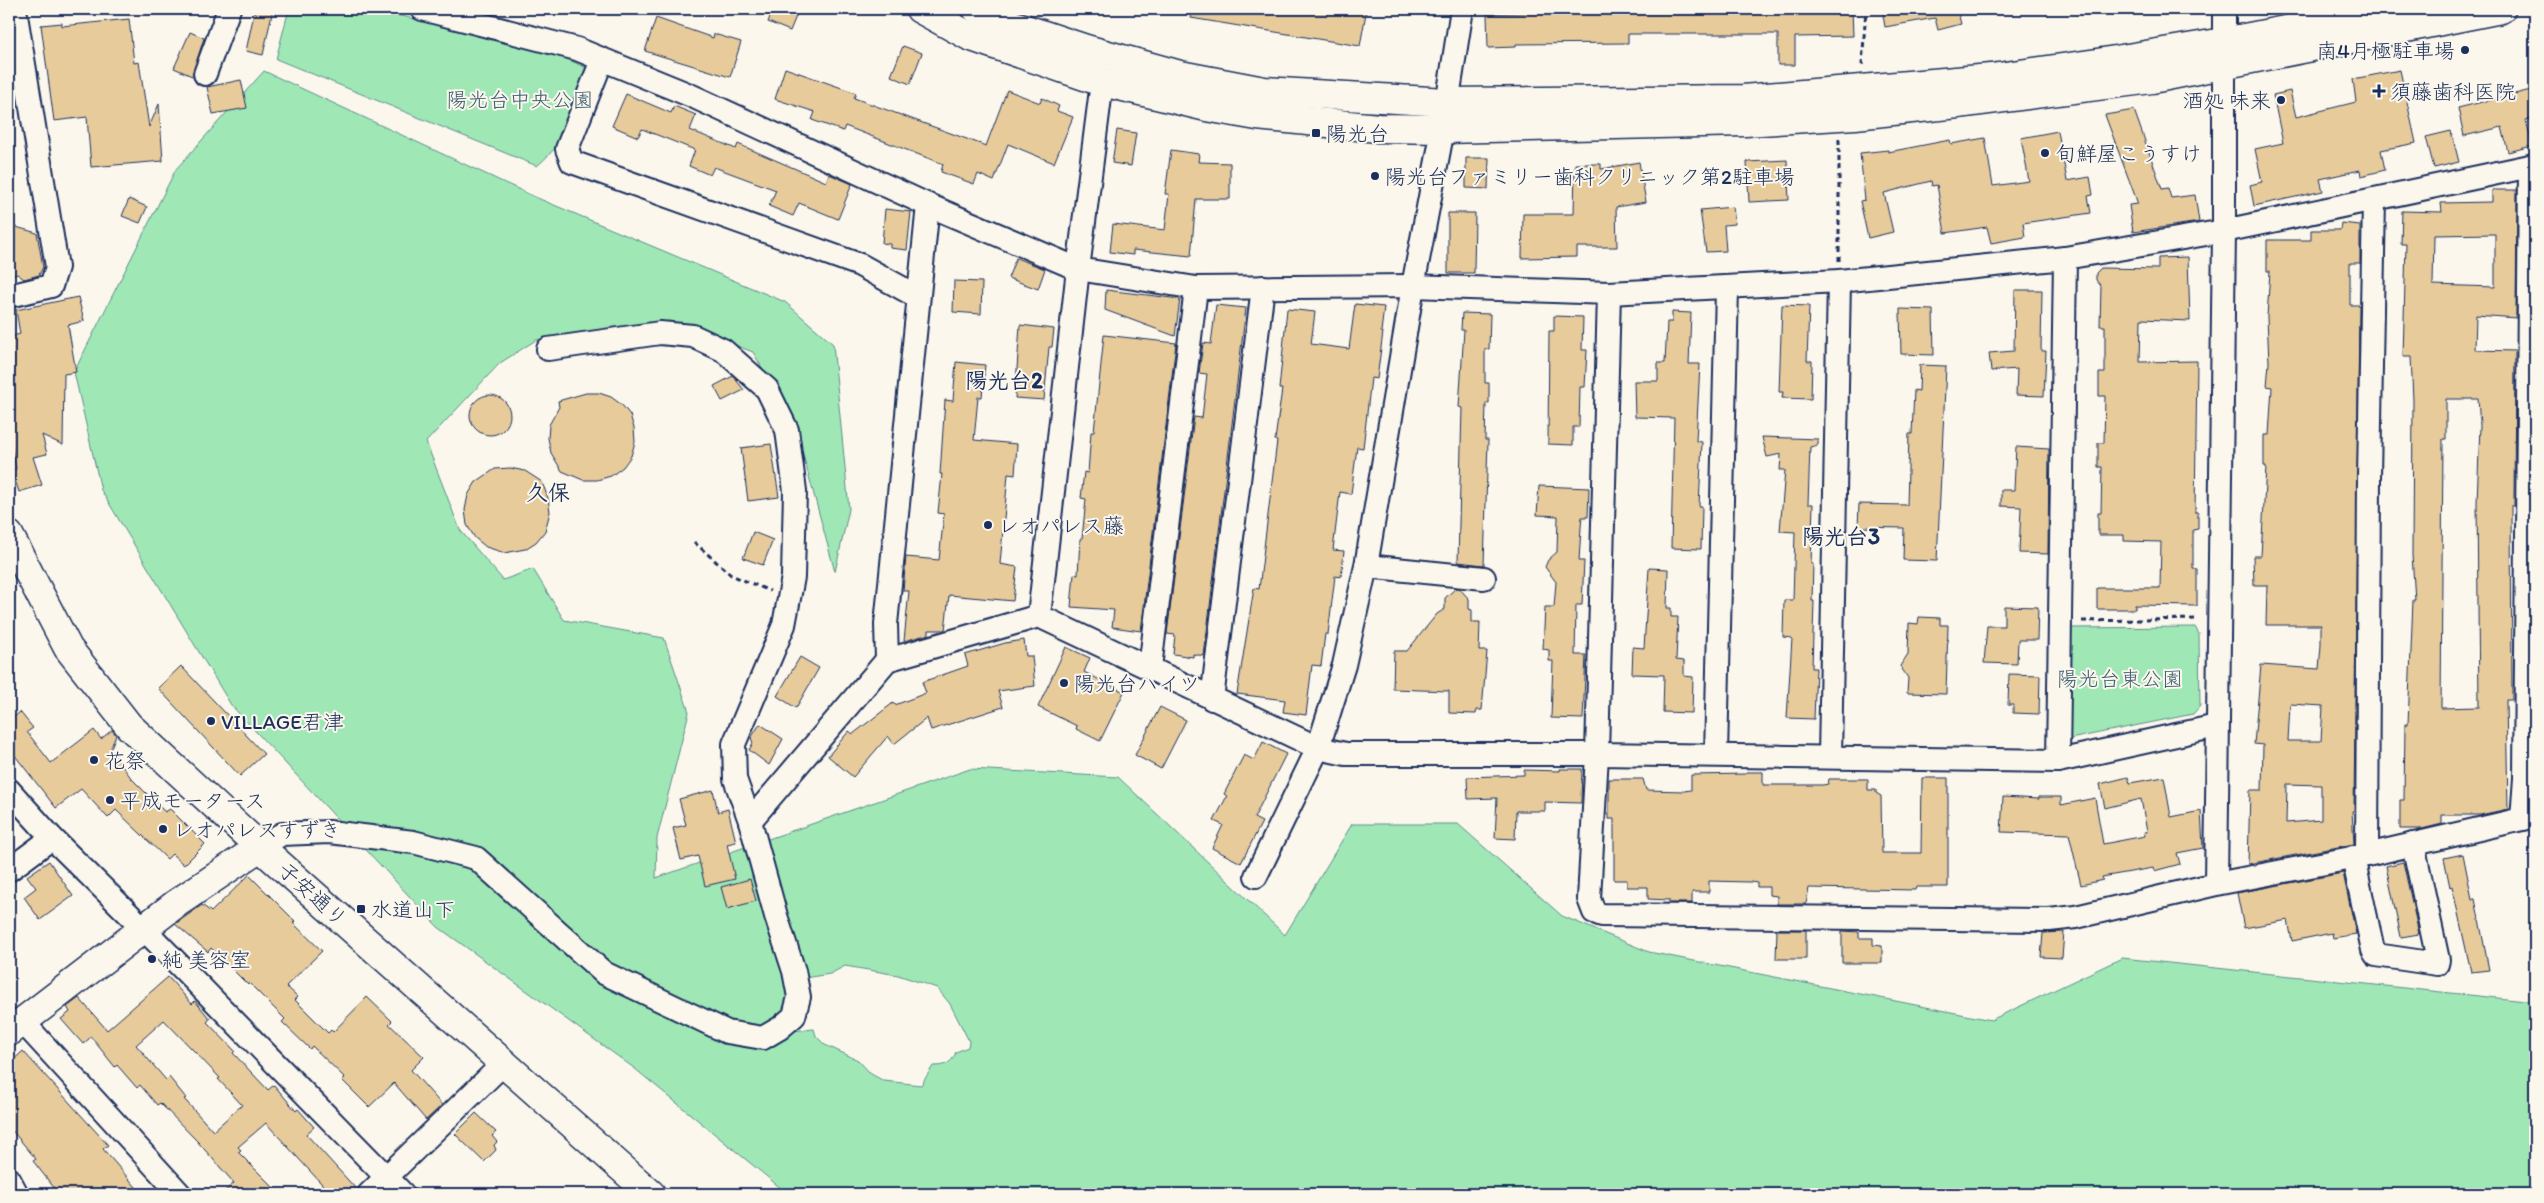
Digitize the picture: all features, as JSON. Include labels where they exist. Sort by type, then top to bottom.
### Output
[{"type":"street","points":[[9,296],[51,286],[57,267],[16,9]]},
{"type":"street","points":[[205,74],[229,9]]},
{"type":"street","points":[[422,9],[576,49],[692,96],[928,205],[1078,268],[1196,288],[1413,286],[1609,293],[1839,281],[2065,258],[2224,231],[2533,166],[2525,778],[2528,817],[2360,856],[2216,884],[2076,917],[2049,920],[1602,915],[1594,912],[1589,899],[1597,754],[1609,293]]},
{"type":"street","points":[[920,9],[969,36],[1102,82],[1206,107],[1257,116],[1378,128],[1443,129],[1745,122],[1855,115],[1958,104],[2152,79],[2224,53],[2392,9]]},
{"type":"street","points":[[977,9],[990,17],[1086,49],[1180,75],[1264,91],[1446,102],[1743,98],[1824,93],[1991,78],[2097,64],[2224,53],[2501,9]]},
{"type":"street","points":[[1256,876],[1318,748],[1344,665],[1366,566],[1413,286],[1443,129],[1462,9]]},
{"type":"street","points":[[2216,884],[2224,231],[2224,9]]},
{"type":"street","points":[[602,60],[567,149],[572,162],[860,265],[918,297]]},
{"type":"street","points":[[1039,616],[1078,268],[1102,82]]},
{"type":"street","points":[[2374,199],[2360,856],[2373,950],[2376,955],[2437,964],[2438,960],[2413,844]]},
{"type":"street","points":[[887,660],[886,624],[928,205]]},
{"type":"street","points":[[2058,761],[2065,258]]},
{"type":"street","points":[[1830,757],[1839,281]]},
{"type":"street","points":[[1212,699],[1263,287]]},
{"type":"street","points":[[1150,668],[1196,288]]},
{"type":"street","points":[[1716,755],[1727,288]]},
{"type":"street","points":[[180,1194],[15,1027],[177,903],[282,834],[329,832],[413,842],[476,858],[604,973],[728,1032],[763,1038],[780,1028],[794,1016],[799,997],[794,971],[776,916],[750,820],[735,779],[734,744],[784,625],[793,577],[795,491],[787,430],[767,389],[723,350],[693,336],[660,333],[548,348]]},
{"type":"street","name":"子安通り","points":[[9,535],[68,648],[129,726],[260,847],[651,1194]]},
{"type":"street","points":[[1366,566],[1484,578]]},
{"type":"street","points":[[750,820],[887,660],[1039,616],[1318,748],[1346,754],[1716,755],[2058,761],[2218,726]]},
{"type":"street","points":[[9,790],[52,838],[144,929],[403,1194]]},
{"type":"street","points":[[9,870],[52,838]]},
{"type":"street","points":[[369,1194],[504,1063]]},
{"type":"street","points":[[9,1179],[17,1194]]},
{"type":"path","points":[[1862,70],[1866,9]]},
{"type":"path","points":[[1839,134],[1839,281]]},
{"type":"path","points":[[694,542],[731,575],[789,598]]},
{"type":"path","points":[[2059,621],[2219,618]]},
{"type":"green space","name":"陽光台中央公園","points":[[289,9],[370,9],[540,47],[589,69],[571,122],[558,144],[537,166],[276,59]]},
{"type":"green space","points":[[264,71],[535,197],[785,302],[833,344],[849,509],[835,572],[795,425],[753,352],[670,321],[536,340],[500,363],[426,442],[460,530],[503,580],[533,569],[564,620],[664,638],[689,712],[657,838],[656,878],[970,769],[1118,777],[1285,935],[1352,824],[1458,824],[1562,916],[1649,952],[1991,1020],[2122,958],[2535,1002],[2535,1194],[788,1194],[634,1068],[438,927],[231,705],[101,490],[74,372],[176,169]],"holes":[[[845,966],[898,975],[937,988],[950,1004],[969,1041],[968,1047],[956,1052],[950,1062],[941,1066],[933,1066],[921,1085],[884,1081],[871,1074],[858,1060],[825,1045],[816,1036],[814,1029],[791,1031],[788,1009],[804,978],[830,974]]]},
{"type":"green space","name":"陽光台東公園","points":[[2195,627],[2199,634],[2200,706],[2193,714],[2070,739],[2070,628]]},
{"type":"building","points":[[255,9],[273,9],[263,55],[246,51]]},
{"type":"building","points":[[773,9],[799,9],[790,31],[768,22]]},
{"type":"building","points":[[1192,9],[1313,9],[1342,14],[1343,9],[1366,13],[1360,46],[1191,18]]},
{"type":"building","points":[[1642,9],[1852,9],[1853,36],[1795,37],[1795,65],[1778,65],[1778,34],[1628,34],[1628,43],[1516,44],[1516,47],[1488,48],[1487,14],[1538,12],[1539,10],[1579,10],[1579,13],[1642,12]]},
{"type":"building","points":[[1882,9],[1957,9],[1961,24],[1938,30],[1935,18],[1885,27]]},
{"type":"building","points":[[656,18],[713,38],[714,34],[741,42],[730,77],[645,51]]},
{"type":"building","points":[[129,19],[134,63],[139,62],[149,127],[159,104],[163,161],[91,167],[87,117],[54,121],[41,25],[62,23],[62,26]]},
{"type":"building","points":[[190,32],[204,38],[192,76],[174,68]]},
{"type":"building","points":[[903,46],[922,53],[910,84],[891,76]]},
{"type":"building","points":[[785,68],[856,93],[854,98],[986,146],[1007,90],[1040,103],[1042,98],[1059,106],[1057,111],[1073,117],[1054,163],[1008,144],[994,181],[978,174],[974,184],[941,172],[943,164],[845,126],[843,131],[812,120],[815,112],[775,99]]},
{"type":"building","points":[[2400,70],[2416,143],[2381,150],[2385,170],[2361,176],[2360,170],[2320,179],[2323,191],[2254,206],[2250,185],[2262,182],[2255,149],[2283,143],[2273,95],[2290,91],[2296,117],[2356,102],[2353,79]]},
{"type":"building","points":[[241,80],[247,108],[213,114],[207,87]]},
{"type":"building","points":[[2535,89],[2535,118],[2526,120],[2532,146],[2508,152],[2502,127],[2464,136],[2458,108]]},
{"type":"building","points":[[626,94],[671,113],[674,106],[696,115],[690,130],[736,149],[738,144],[826,182],[829,174],[852,184],[838,219],[799,203],[793,216],[769,206],[776,190],[714,167],[710,175],[689,166],[695,150],[642,129],[638,137],[612,126]]},
{"type":"building","points":[[2134,110],[2162,189],[2168,188],[2171,198],[2195,195],[2199,222],[2133,232],[2129,205],[2138,204],[2105,115]]},
{"type":"building","points":[[1117,130],[1136,133],[1131,166],[1112,163]]},
{"type":"building","points":[[2058,131],[2067,181],[2090,177],[2093,195],[2088,196],[2091,213],[2023,223],[2025,237],[1991,243],[1987,227],[1945,233],[1937,185],[1932,186],[1931,181],[1884,193],[1893,232],[1868,238],[1860,201],[1865,200],[1860,153],[1888,150],[1888,152],[1950,140],[1951,144],[1985,138],[1993,186],[2029,181],[2021,138]]},
{"type":"building","points":[[2451,131],[2459,162],[2434,168],[2426,137]]},
{"type":"building","points":[[1171,150],[1199,154],[1198,162],[1230,163],[1230,199],[1196,199],[1191,256],[1133,250],[1133,255],[1110,252],[1113,224],[1165,230],[1169,194],[1165,194]]},
{"type":"building","points":[[1466,158],[1489,158],[1488,189],[1466,188]]},
{"type":"building","points":[[1787,160],[1789,200],[1749,202],[1747,162]]},
{"type":"building","points":[[1639,162],[1646,202],[1616,207],[1617,247],[1577,247],[1577,257],[1522,258],[1523,214],[1574,214],[1575,164],[1601,164],[1601,169]]},
{"type":"building","points":[[2492,190],[2517,190],[2516,318],[2476,315],[2475,350],[2515,351],[2514,506],[2511,506],[2512,700],[2506,700],[2508,809],[2480,815],[2442,815],[2442,824],[2422,829],[2400,829],[2400,800],[2404,800],[2405,724],[2408,724],[2413,600],[2415,600],[2412,555],[2413,400],[2411,357],[2403,357],[2406,244],[2401,244],[2402,211],[2442,212],[2441,203],[2492,202]],"holes":[[[2495,234],[2495,287],[2433,285],[2434,235]],[[2446,399],[2478,399],[2480,426],[2477,502],[2479,707],[2441,708],[2443,439],[2446,439]]]},
{"type":"building","points":[[129,199],[147,207],[140,223],[122,216]]},
{"type":"building","points":[[1733,207],[1735,224],[1724,225],[1726,251],[1706,252],[1700,210]]},
{"type":"building","points":[[885,209],[911,212],[907,250],[890,248],[890,244],[882,243]]},
{"type":"building","points":[[1448,213],[1475,213],[1474,273],[1448,273]]},
{"type":"building","points":[[2341,223],[2360,225],[2360,263],[2350,263],[2350,305],[2359,305],[2354,811],[2352,811],[2354,844],[2248,864],[2250,790],[2262,790],[2263,745],[2254,744],[2261,665],[2319,669],[2321,645],[2321,625],[2266,625],[2267,585],[2254,585],[2253,556],[2261,556],[2266,466],[2264,466],[2264,435],[2269,435],[2272,387],[2267,386],[2269,363],[2267,317],[2270,271],[2267,271],[2267,240],[2311,240],[2311,230],[2340,230]],"holes":[[[2290,704],[2323,706],[2321,741],[2288,741]],[[2287,784],[2321,785],[2321,820],[2286,823]]]},
{"type":"building","points":[[9,225],[37,233],[43,267],[39,275],[24,279],[17,274],[9,276]]},
{"type":"building","points":[[2188,257],[2190,321],[2141,319],[2140,362],[2197,361],[2195,512],[2198,512],[2198,529],[2193,530],[2193,569],[2197,569],[2197,606],[2135,605],[2135,609],[2097,609],[2097,588],[2160,588],[2161,542],[2124,541],[2124,535],[2098,535],[2098,513],[2101,513],[2102,467],[2098,467],[2098,443],[2104,443],[2105,396],[2099,396],[2099,373],[2105,373],[2105,326],[2100,326],[2101,286],[2096,280],[2096,273],[2101,268],[2158,269],[2158,258]]},
{"type":"building","points":[[1016,258],[1045,269],[1038,289],[1008,278]]},
{"type":"building","points":[[954,281],[982,282],[981,314],[953,312]]},
{"type":"building","points":[[1106,290],[1180,299],[1175,336],[1105,310]]},
{"type":"building","points":[[2015,290],[2042,290],[2041,351],[2046,351],[2044,396],[2016,395],[2017,369],[1991,371],[1989,353],[2014,351]]},
{"type":"building","points":[[78,297],[84,321],[68,325],[76,372],[64,374],[63,445],[42,435],[47,454],[33,457],[42,485],[19,492],[12,471],[16,469],[9,434],[9,337],[20,334],[16,310]]},
{"type":"building","points":[[1355,304],[1384,307],[1377,379],[1371,378],[1363,448],[1357,447],[1351,494],[1340,492],[1333,550],[1344,551],[1341,577],[1335,576],[1328,634],[1325,634],[1321,666],[1312,665],[1306,715],[1283,712],[1285,700],[1237,694],[1254,588],[1259,589],[1277,441],[1275,440],[1282,389],[1279,389],[1287,309],[1315,312],[1311,344],[1349,349]]},
{"type":"building","points":[[1216,305],[1246,308],[1204,656],[1193,654],[1193,657],[1173,654],[1175,635],[1167,634],[1194,417],[1202,418],[1207,374],[1199,373],[1203,343],[1211,344]]},
{"type":"building","points":[[1782,305],[1809,306],[1807,361],[1812,361],[1811,399],[1782,398],[1783,392],[1779,392]]},
{"type":"building","points":[[1900,309],[1933,310],[1934,355],[1901,354]]},
{"type":"building","points":[[1672,312],[1691,313],[1689,364],[1700,364],[1696,441],[1702,442],[1699,506],[1702,506],[1701,549],[1671,548],[1674,418],[1635,417],[1634,381],[1658,381],[1658,363],[1665,363],[1667,322],[1672,322]]},
{"type":"building","points":[[1462,313],[1490,314],[1489,349],[1485,349],[1485,383],[1489,383],[1489,403],[1486,403],[1485,440],[1488,440],[1484,565],[1458,562],[1462,408],[1459,407],[1464,330],[1461,330]]},
{"type":"building","points":[[1554,316],[1583,317],[1582,350],[1587,350],[1585,387],[1580,387],[1579,427],[1573,427],[1573,445],[1548,444],[1549,331],[1554,331]]},
{"type":"building","points":[[1020,325],[1054,329],[1052,347],[1049,347],[1044,400],[1015,398]]},
{"type":"building","points":[[1104,335],[1176,343],[1141,631],[1112,627],[1114,610],[1071,607],[1074,574],[1078,575],[1080,539],[1082,539],[1086,499],[1081,498],[1084,472],[1088,473],[1091,432],[1094,432]]},
{"type":"building","points":[[956,362],[985,365],[982,397],[978,397],[974,440],[1017,444],[1015,475],[1008,474],[1000,564],[1017,567],[1013,601],[949,595],[945,630],[929,630],[929,634],[904,641],[909,591],[903,591],[906,557],[939,560],[944,514],[938,513],[942,474],[940,474],[945,400],[953,401]]},
{"type":"building","points":[[1920,365],[1946,366],[1937,561],[1903,560],[1904,528],[1858,527],[1859,504],[1907,505],[1909,434],[1912,434],[1914,390],[1919,391]]},
{"type":"building","points":[[733,376],[744,390],[722,401],[714,386]]},
{"type":"building","points":[[586,393],[599,393],[611,397],[622,405],[630,415],[634,428],[635,442],[631,456],[623,467],[611,476],[597,480],[583,480],[562,471],[551,453],[548,438],[549,425],[559,407],[558,401]]},
{"type":"building","points":[[494,395],[501,398],[507,404],[510,415],[509,423],[501,432],[494,435],[486,435],[479,432],[471,423],[470,411],[473,404],[482,396]]},
{"type":"building","points":[[1762,437],[1818,439],[1818,445],[1810,447],[1808,504],[1813,504],[1811,564],[1813,564],[1812,601],[1814,601],[1812,668],[1816,668],[1814,719],[1787,718],[1792,638],[1783,637],[1784,600],[1793,600],[1795,532],[1780,531],[1785,470],[1780,470],[1781,454],[1767,457]]},
{"type":"building","points":[[771,444],[779,497],[748,501],[741,448]]},
{"type":"building","points":[[2016,447],[2049,449],[2048,554],[2019,553],[2021,507],[2001,506],[2001,490],[2014,490]]},
{"type":"building","points":[[510,468],[525,471],[542,482],[548,498],[550,512],[545,531],[536,542],[525,549],[505,553],[486,547],[475,538],[467,525],[465,510],[468,495],[476,482],[495,469]]},
{"type":"building","points":[[1539,486],[1589,488],[1588,517],[1582,517],[1581,527],[1579,561],[1584,561],[1582,605],[1576,605],[1575,655],[1586,655],[1583,719],[1551,718],[1553,661],[1549,661],[1549,650],[1543,649],[1545,607],[1554,607],[1556,582],[1545,567],[1548,560],[1557,552],[1558,516],[1537,515]]},
{"type":"building","points":[[753,532],[773,540],[763,565],[743,558]]},
{"type":"building","points":[[1649,568],[1668,569],[1667,608],[1671,608],[1671,617],[1678,617],[1676,660],[1684,661],[1684,676],[1693,677],[1692,713],[1663,712],[1664,675],[1632,674],[1633,647],[1644,648]]},
{"type":"building","points":[[1456,588],[1460,589],[1469,599],[1469,609],[1472,610],[1472,622],[1480,622],[1479,651],[1487,651],[1482,710],[1477,710],[1476,714],[1449,713],[1449,691],[1393,689],[1394,651],[1407,651],[1437,614],[1445,609],[1445,598]]},
{"type":"building","points":[[2004,606],[2038,607],[2037,640],[2018,640],[2017,664],[1984,663],[1987,626],[2004,626]]},
{"type":"building","points":[[1919,617],[1940,618],[1940,625],[1948,625],[1946,694],[1907,693],[1908,678],[1900,666],[1908,654],[1909,623],[1918,624]]},
{"type":"building","points":[[1024,640],[1026,656],[1032,656],[1035,686],[998,691],[1003,707],[931,730],[927,718],[894,744],[888,736],[853,777],[828,756],[849,731],[853,734],[893,703],[895,705],[926,693],[922,682],[968,666],[965,655],[1005,643]]},
{"type":"building","points":[[1066,647],[1090,658],[1084,672],[1124,692],[1100,741],[1076,729],[1077,726],[1038,707]]},
{"type":"building","points":[[800,657],[819,668],[796,708],[777,696]]},
{"type":"building","name":"VILLAGE君津","points":[[181,666],[264,754],[240,776],[158,688]]},
{"type":"building","points":[[2009,674],[2040,675],[2039,714],[2013,713],[2013,705],[2008,705]]},
{"type":"building","points":[[1160,707],[1186,720],[1161,769],[1135,755]]},
{"type":"building","points":[[9,709],[14,717],[20,712],[33,728],[27,732],[51,763],[94,730],[101,739],[112,730],[116,735],[110,750],[132,779],[165,812],[170,809],[205,844],[184,865],[172,854],[167,859],[116,810],[108,818],[81,789],[56,808],[9,748]]},
{"type":"building","points":[[760,724],[783,739],[769,765],[749,750],[753,743],[751,738]]},
{"type":"building","points":[[1263,742],[1286,754],[1254,818],[1262,822],[1241,863],[1212,848],[1223,825],[1214,821],[1227,796],[1224,794],[1244,755],[1254,760]]},
{"type":"building","points":[[1560,769],[1582,769],[1581,803],[1545,802],[1545,811],[1516,811],[1515,839],[1495,838],[1497,798],[1468,799],[1467,777],[1524,775],[1524,770],[1560,771]]},
{"type":"building","points":[[1746,772],[1763,772],[1763,785],[1823,785],[1828,784],[1829,779],[1868,779],[1868,790],[1876,790],[1876,793],[1881,796],[1882,853],[1921,853],[1922,778],[1948,778],[1948,887],[1916,887],[1915,890],[1809,888],[1806,904],[1777,904],[1777,896],[1769,895],[1769,887],[1757,887],[1757,883],[1750,882],[1709,881],[1709,892],[1692,892],[1692,903],[1669,903],[1669,900],[1648,899],[1648,887],[1627,887],[1627,880],[1614,880],[1614,819],[1609,819],[1609,779],[1643,779],[1646,790],[1684,791],[1691,790],[1691,775],[1746,774]]},
{"type":"building","points":[[2128,777],[2130,783],[2164,777],[2171,817],[2201,811],[2203,848],[2177,853],[2180,864],[2154,871],[2153,868],[2102,877],[2103,880],[2081,885],[2069,834],[2001,832],[2003,797],[2039,799],[2039,797],[2061,797],[2061,805],[2095,798],[2103,844],[2145,836],[2144,832],[2147,832],[2141,799],[2105,808],[2100,784]]},
{"type":"building","points":[[713,790],[718,812],[728,809],[736,842],[727,844],[735,879],[705,886],[698,856],[681,860],[673,828],[686,825],[679,799]]},
{"type":"building","points":[[2463,854],[2472,899],[2475,899],[2489,970],[2471,972],[2452,886],[2450,887],[2444,858]]},
{"type":"building","points":[[49,861],[73,896],[40,920],[24,897],[36,888],[27,876]]},
{"type":"building","points":[[2403,862],[2419,934],[2401,937],[2386,866]]},
{"type":"building","points":[[2343,873],[2356,934],[2333,938],[2332,933],[2292,941],[2288,920],[2244,928],[2237,893]]},
{"type":"building","points":[[249,875],[295,921],[293,923],[322,951],[286,986],[298,997],[295,1000],[328,1033],[331,1030],[333,1032],[367,997],[392,1021],[389,1024],[424,1057],[411,1070],[442,1105],[426,1120],[394,1083],[369,1107],[342,1080],[345,1078],[312,1046],[310,1049],[282,1022],[285,1019],[249,983],[248,985],[211,948],[208,952],[175,924],[202,905],[211,912]]},
{"type":"building","points":[[750,879],[756,901],[727,909],[721,887]]},
{"type":"building","points":[[1777,930],[1806,930],[1806,959],[1776,959]]},
{"type":"building","points":[[1842,931],[1859,932],[1859,938],[1873,938],[1873,945],[1882,946],[1882,963],[1842,963]]},
{"type":"building","points":[[2064,932],[2062,958],[2041,957],[2043,933]]},
{"type":"building","points":[[168,977],[192,1004],[195,1001],[210,1019],[207,1022],[268,1090],[274,1085],[296,1111],[298,1109],[314,1127],[306,1134],[357,1190],[356,1194],[331,1194],[266,1123],[238,1147],[241,1150],[238,1152],[280,1194],[222,1194],[234,1183],[197,1141],[160,1103],[157,1105],[140,1085],[137,1088],[117,1065],[115,1067],[91,1037],[83,1044],[61,1019],[70,1012],[67,1007],[79,998],[107,1030]],"holes":[[[164,1020],[220,1078],[218,1079],[242,1105],[213,1131],[184,1099],[186,1098],[169,1077],[166,1080],[136,1045]]]},
{"type":"building","points":[[23,1051],[108,1145],[103,1149],[142,1194],[59,1194],[33,1161],[36,1159],[9,1127],[9,1064]]},
{"type":"building","points":[[476,1113],[496,1132],[492,1136],[497,1142],[494,1145],[496,1150],[484,1162],[455,1134]]},
{"type":"place","name":"南4月極駐車場","points":[[2465,50]]},
{"type":"place","name":"須藤歯科医院","points":[[2379,91]]},
{"type":"place","name":"酒処 味来","points":[[2281,100]]},
{"type":"place","name":"陽光台","points":[[1316,133]]},
{"type":"place","name":"旬鮮屋こうすけ","points":[[2045,153]]},
{"type":"place","name":"陽光台ファミリー歯科クリニック第2駐車場","points":[[1375,176]]},
{"type":"place","name":"レオパレス藤","points":[[988,525]]},
{"type":"place","name":"陽光台ハイツ","points":[[1064,683]]},
{"type":"place","name":"VILLAGE君津","points":[[211,721]]},
{"type":"place","name":"花祭","points":[[94,760]]},
{"type":"place","name":"平成モータース","points":[[110,800]]},
{"type":"place","name":"レオパレスすずき","points":[[163,829]]},
{"type":"place","name":"水道山下","points":[[361,909]]},
{"type":"place","name":"純 美容室","points":[[152,959]]},
{"type":"district","name":"陽光台2","points":[[1004,380]]},
{"type":"district","name":"久保","points":[[548,492]]},
{"type":"district","name":"陽光台3","points":[[1841,536]]}]
